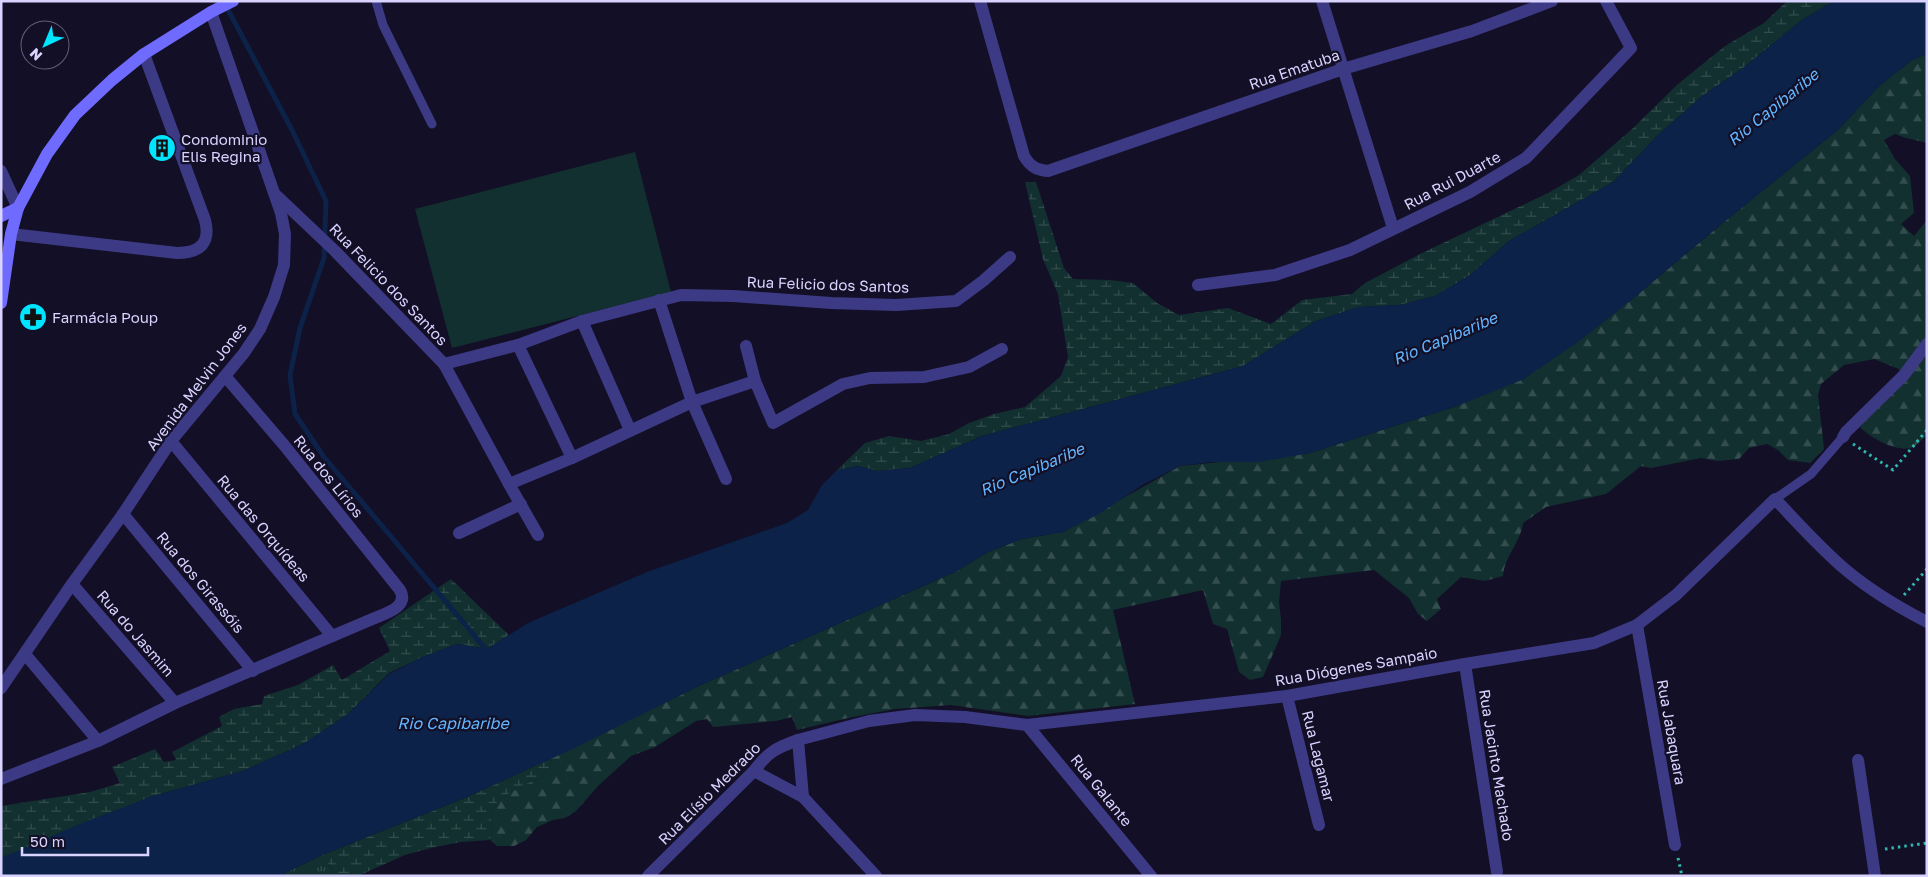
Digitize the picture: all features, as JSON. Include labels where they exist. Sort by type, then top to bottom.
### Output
[{"type":"main road","points":[[1,303],[3,271],[18,208],[47,154],[75,115],[112,80],[144,54],[213,11],[233,1]]},
{"type":"main road","points":[[1,216],[18,208]]},
{"type":"street","name":"Rua Ematuba","points":[[980,1],[1024,156],[1034,168],[1048,171],[1343,69],[1472,31],[1552,1]]},
{"type":"street","points":[[1322,1],[1393,228]]},
{"type":"street","name":"Rua Rui Duarte","points":[[1198,285],[1275,275],[1350,250],[1470,192],[1526,158],[1631,48],[1606,1]]},
{"type":"street","name":"Avenida Melvin Jones","points":[[1,688],[72,584],[123,514],[171,441],[244,353],[260,329],[274,297],[284,265],[285,234],[276,196],[213,11]]},
{"type":"street","points":[[11,234],[177,253],[191,252],[200,248],[208,231],[205,220],[144,54]]},
{"type":"street","points":[[1,171],[18,208]]},
{"type":"street","name":"Rua Felicio dos Santos","points":[[276,196],[335,251],[444,364],[518,345],[582,321],[681,294],[896,305],[956,301],[983,281],[1010,257]]},
{"type":"street","points":[[659,300],[692,402],[726,479]]},
{"type":"street","points":[[582,321],[630,430]]},
{"type":"street","points":[[1843,438],[1846,432],[1904,375],[1927,344]]},
{"type":"street","points":[[518,345],[572,458]]},
{"type":"street","points":[[746,346],[755,381],[773,423],[844,384],[870,378],[915,378],[933,375],[969,367],[1002,349]]},
{"type":"street","points":[[444,364],[538,535]]},
{"type":"street","name":"Rua dos Lírios","points":[[225,376],[284,445],[400,590],[403,599],[397,608],[332,636]]},
{"type":"street","points":[[509,484],[572,458],[692,402],[755,381]]},
{"type":"street","name":"Rua das Orquídeas","points":[[171,441],[332,636]]},
{"type":"street","points":[[1775,499],[1810,537],[1846,570],[1896,605],[1927,622]]},
{"type":"street","name":"Rua Diógenes Sampaio","points":[[798,740],[869,721],[915,715],[965,717],[1027,725],[1287,696],[1594,643],[1637,624],[1676,595],[1775,499]]},
{"type":"street","points":[[460,533],[520,504]]},
{"type":"street","name":"Rua dos Girassóis","points":[[123,514],[253,671]]},
{"type":"street","name":"Rua do Jasmim","points":[[72,584],[175,703]]},
{"type":"street","name":"Rua Jabaquara","points":[[1637,624],[1675,845]]},
{"type":"street","points":[[1,779],[98,741],[175,703],[332,636]]},
{"type":"street","points":[[25,654],[98,741]]},
{"type":"street","name":"Rua Jacinto Machado","points":[[1464,664],[1498,872]]},
{"type":"street","name":"Rua Lagamar","points":[[1287,696],[1319,825]]},
{"type":"street","name":"Rua Galante","points":[[1027,725],[1151,876]]},
{"type":"street","points":[[798,740],[803,797]]},
{"type":"street","name":"Rua Elísio Medrado","points":[[648,876],[754,771],[766,755],[798,740]]},
{"type":"street","points":[[1858,760],[1875,876]]},
{"type":"street","points":[[754,771],[803,797],[876,876]]},
{"type":"lane","points":[[376,1],[383,25],[432,124]]},
{"type":"lane","name":"Rua Diógenes Sampaio","points":[[1775,499],[1811,474],[1843,438]]},
{"type":"path","points":[[1843,438],[1893,470],[1927,430]]},
{"type":"path","points":[[1896,605],[1927,569]]},
{"type":"path","points":[[1872,852],[1927,843]]},
{"type":"green space","points":[[1787,1],[1834,1],[1802,20],[1743,68],[1701,97],[1658,135],[1613,182],[1509,241],[1470,275],[1435,296],[1400,305],[1358,307],[1316,321],[1243,366],[982,436],[910,468],[877,471],[858,466],[837,470],[865,443],[889,436],[921,441],[949,434],[969,423],[994,414],[1025,407],[1061,376],[1068,357],[1058,294],[1043,259],[1025,182],[1036,182],[1064,268],[1073,279],[1133,283],[1157,303],[1179,315],[1228,308],[1271,324],[1302,300],[1352,294],[1365,283],[1422,253],[1548,193],[1579,175],[1631,130],[1678,84],[1725,46],[1764,23]]},
{"type":"green space","points":[[1927,54],[1927,143],[1895,134],[1884,140],[1895,159],[1910,176],[1914,213],[1901,224],[1914,236],[1927,220],[1927,436],[1913,447],[1905,449],[1891,446],[1876,439],[1860,427],[1897,385],[1899,369],[1874,359],[1844,365],[1821,384],[1818,395],[1824,449],[1810,463],[1788,460],[1778,450],[1767,444],[1749,448],[1739,459],[1717,461],[1701,458],[1651,468],[1641,466],[1606,494],[1546,507],[1523,523],[1519,537],[1504,569],[1503,576],[1485,581],[1461,577],[1437,599],[1441,609],[1427,621],[1418,614],[1409,598],[1374,570],[1281,581],[1279,602],[1281,635],[1263,677],[1250,680],[1239,672],[1227,629],[1213,624],[1203,590],[1113,610],[1135,704],[1028,716],[951,705],[895,709],[797,730],[792,717],[776,721],[713,727],[707,719],[696,721],[655,747],[631,756],[599,785],[576,811],[565,818],[553,820],[537,827],[526,840],[514,846],[497,846],[490,840],[492,831],[491,815],[498,800],[525,784],[541,778],[549,769],[552,758],[701,685],[957,571],[988,552],[1022,539],[1063,532],[1180,466],[1310,453],[1457,406],[1630,301],[1839,129],[1879,86],[1912,60]]},
{"type":"green space","points":[[635,152],[671,292],[452,348],[415,209]]},
{"type":"green space","points":[[451,579],[509,635],[487,649],[457,644],[425,656],[389,673],[348,714],[305,743],[243,771],[153,796],[1,858],[1,806],[90,792],[120,783],[112,767],[155,749],[164,762],[176,760],[172,752],[222,726],[219,717],[234,709],[262,704],[264,696],[298,685],[333,665],[342,680],[390,651],[379,628]]},
{"type":"green space","points":[[552,758],[549,769],[541,778],[525,784],[498,800],[491,815],[492,831],[490,840],[461,842],[405,855],[360,875],[337,876],[322,855],[467,797]]},
{"type":"green space","points":[[322,855],[337,876],[279,876]]},
{"type":"water","name":"Rio Capibaribe","points":[[1834,1],[1927,1],[1927,54],[1912,60],[1879,86],[1839,129],[1630,301],[1582,339],[1524,379],[1457,406],[1310,453],[1258,462],[1212,462],[1180,466],[1144,484],[1099,514],[1063,532],[1022,539],[988,552],[957,571],[701,685],[579,746],[467,797],[322,855],[279,876],[1,876],[1,858],[82,823],[153,796],[243,771],[305,743],[348,714],[389,674],[425,656],[457,644],[487,649],[528,623],[647,572],[787,523],[808,510],[822,485],[837,470],[858,466],[877,471],[910,468],[982,436],[1243,366],[1316,321],[1358,307],[1400,305],[1435,296],[1470,275],[1509,241],[1613,182],[1658,135],[1701,97],[1743,68],[1802,20]]},
{"type":"waterway","points":[[226,6],[292,130],[326,201],[324,258],[300,328],[290,375],[295,414],[324,457],[489,653]]},
{"type":"place","name":"Condominio Elis Regina","points":[[162,148]]},
{"type":"place","name":"Farmácia Poup","points":[[33,317]]}]
